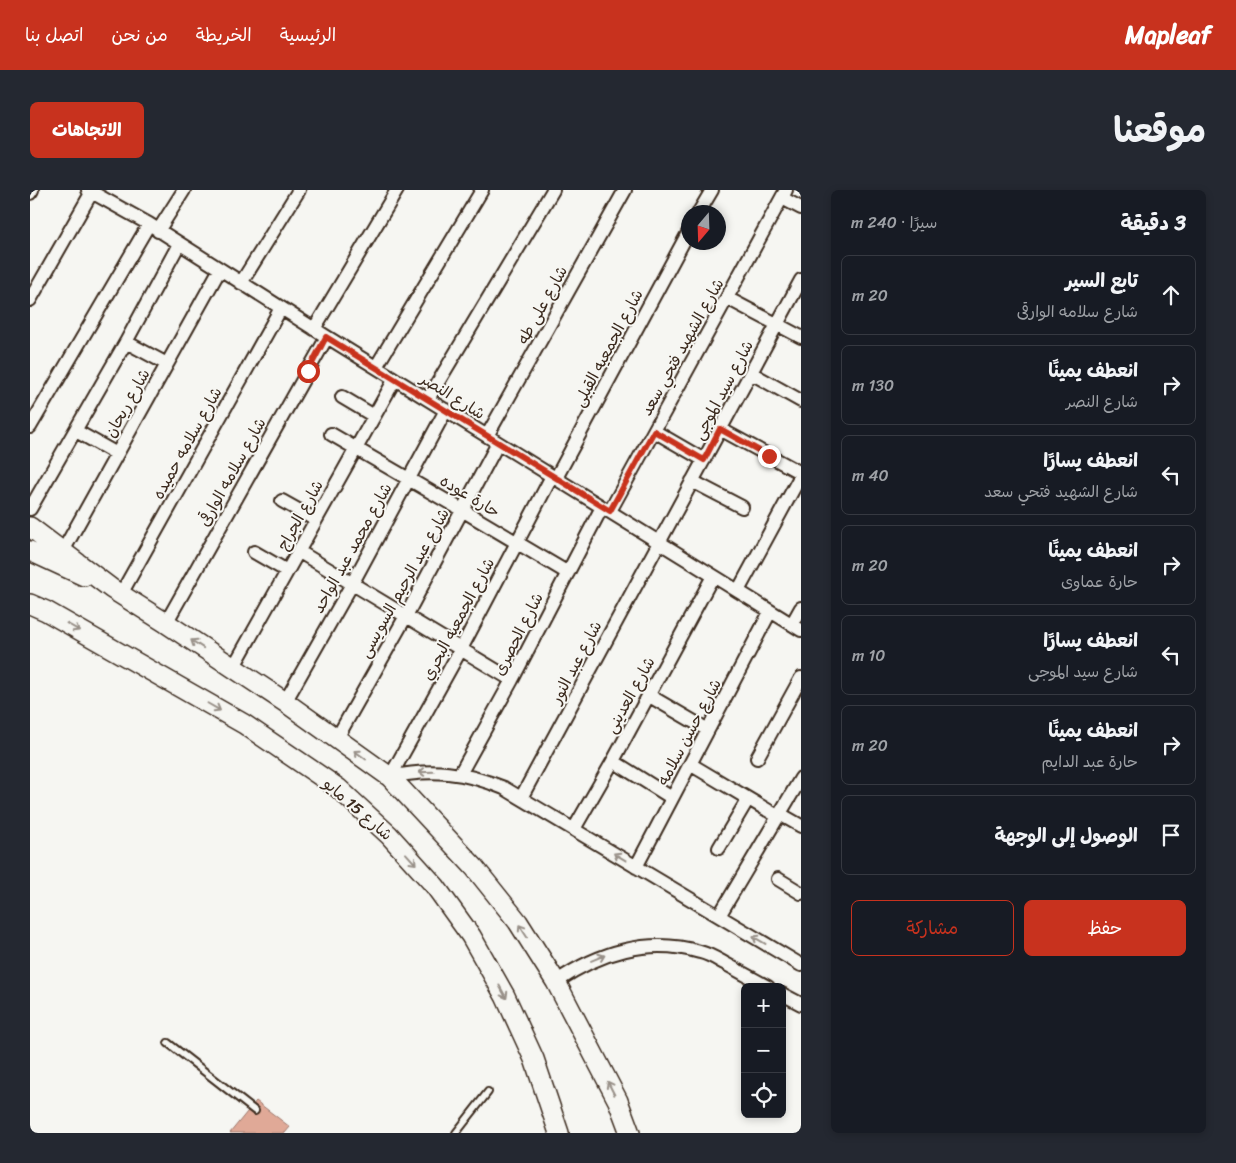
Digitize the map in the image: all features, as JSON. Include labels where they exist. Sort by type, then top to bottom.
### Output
[{"type":"main road","points":[[30,527],[116,592],[285,702],[390,777],[474,867],[518,922],[556,982],[618,1101],[630,1133]]},
{"type":"main road","points":[[30,551],[116,592]]},
{"type":"main road","name":"شارع 15 مايو","points":[[30,595],[38,608],[244,724],[338,788],[389,835],[436,886],[470,936],[505,996],[534,1059],[559,1133]]},
{"type":"street","points":[[30,427],[154,228],[184,190]]},
{"type":"street","points":[[241,283],[299,190]]},
{"type":"street","points":[[314,329],[397,190]]},
{"type":"street","points":[[376,367],[482,190]]},
{"type":"street","points":[[428,399],[553,190]]},
{"type":"street","name":"شارع على طه","points":[[493,440],[625,190]]},
{"type":"street","points":[[703,205],[712,190]]},
{"type":"street","points":[[30,300],[91,191]]},
{"type":"street","name":"شارع النصر","points":[[91,191],[154,228],[326,337],[796,627]]},
{"type":"street","name":"شارع الشهيد فتحي سعد","points":[[606,509],[654,431],[784,194],[801,208]]},
{"type":"street","points":[[30,509],[76,431],[179,244]]},
{"type":"street","name":"شارع الجمعيه القبلى","points":[[554,477],[681,246]]},
{"type":"street","name":"شارع ريحان","points":[[63,551],[220,270]]},
{"type":"street","name":"شارع سيد الموجى","points":[[659,542],[801,280]]},
{"type":"street","points":[[727,298],[801,337]]},
{"type":"street","name":"شارع سلامه حميده","points":[[116,592],[281,308]]},
{"type":"street","name":"شارع سلامه الوارقى","points":[[166,623],[326,337]]},
{"type":"street","points":[[126,342],[167,364]]},
{"type":"street","points":[[751,373],[801,401]]},
{"type":"street","name":"شارع الجراج","points":[[233,668],[395,379]]},
{"type":"street","points":[[342,397],[374,416]]},
{"type":"street","name":"شارع محمد عبد الواحد","points":[[285,702],[352,584],[446,410]]},
{"type":"street","points":[[720,429],[801,474],[738,591]]},
{"type":"street","points":[[76,431],[117,454]]},
{"type":"street","points":[[654,431],[704,460]]},
{"type":"street","name":"حارة عوده","points":[[331,434],[568,573]]},
{"type":"street","name":"شارع عبد الرحيم السويسى","points":[[337,738],[406,616],[462,510],[493,440]]},
{"type":"street","name":"شارع الجمعيه البحري","points":[[390,777],[554,477]]},
{"type":"street","points":[[692,481],[742,507]]},
{"type":"street","points":[[282,501],[316,520]]},
{"type":"street","name":"شارع الحصرى","points":[[460,774],[568,573],[606,509]]},
{"type":"street","name":"شارع عبد النور","points":[[521,798],[659,542]]},
{"type":"street","points":[[254,552],[287,571]]},
{"type":"street","points":[[298,552],[512,680]]},
{"type":"street","name":"شارع العدينى","points":[[574,829],[713,576]]},
{"type":"street","points":[[796,627],[801,608]]},
{"type":"street","name":"شارع حسن سلامه","points":[[636,867],[770,612]]},
{"type":"street","points":[[757,758],[797,696],[801,678]]},
{"type":"street","points":[[648,696],[708,730]]},
{"type":"street","points":[[612,761],[672,798]]},
{"type":"street","points":[[690,764],[748,799],[801,826]]},
{"type":"street","points":[[390,777],[408,773],[442,772],[460,774],[504,788],[801,965]]},
{"type":"street","points":[[719,916],[801,778]]},
{"type":"street","points":[[719,848],[748,799]]},
{"type":"street","points":[[778,879],[799,889]]},
{"type":"street","points":[[556,982],[570,972],[603,956],[620,951],[661,946],[702,952],[760,983]]},
{"type":"street","points":[[786,996],[801,1004]]},
{"type":"lane","points":[[168,1043],[260,1115]]},
{"type":"lane","points":[[456,1133],[488,1092]]},
{"type":"building","points":[[256,1101],[290,1127],[285,1133],[230,1133]]},
{"type":"route","points":[[308,371],[326,337],[610,511],[654,431],[704,460],[720,429],[769,456]]}]
